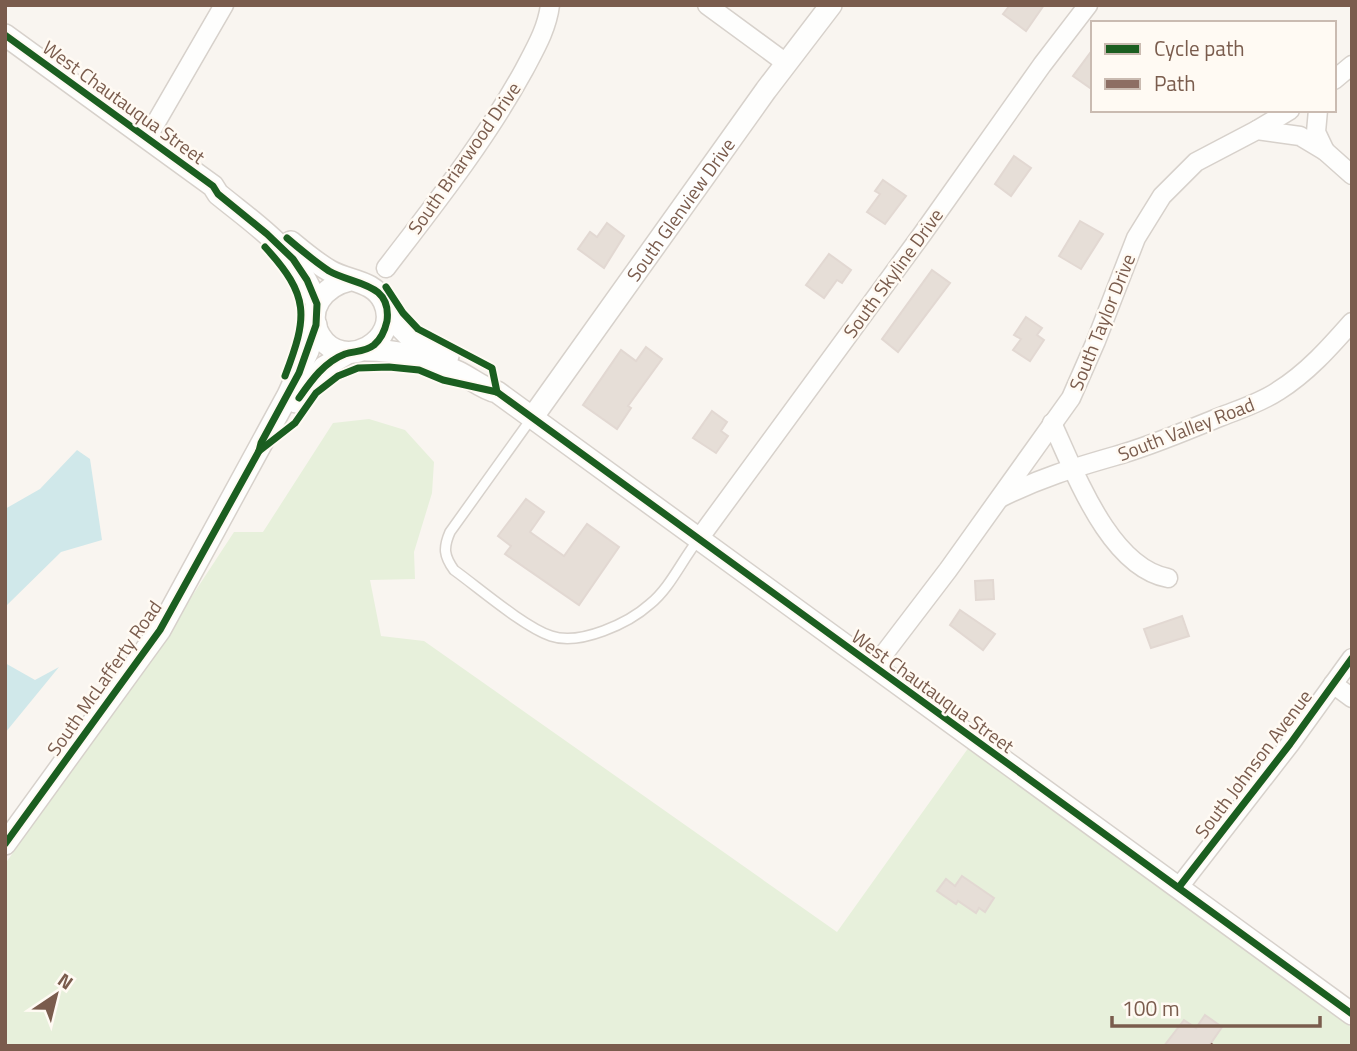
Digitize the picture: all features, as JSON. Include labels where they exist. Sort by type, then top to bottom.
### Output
[{"type":"street","points":[[147,138],[224,5]]},
{"type":"street","name":"South Briarwood Drive","points":[[386,268],[457,176],[513,90],[540,39],[550,5]]},
{"type":"street","points":[[707,5],[786,63]]},
{"type":"street","name":"South Glenview Drive","points":[[532,418],[786,63],[831,5]]},
{"type":"street","name":"South Skyline Drive","points":[[698,540],[1087,5]]},
{"type":"street","name":"West Chautauqua Street","points":[[5,35],[213,186],[218,194],[267,234],[293,259],[306,277],[320,337],[328,345],[357,351],[404,354],[432,362],[461,374],[489,391],[497,392]]},
{"type":"street","points":[[1336,78],[1352,65]]},
{"type":"street","name":"South Taylor Drive","points":[[874,667],[948,570],[1071,398],[1136,238],[1162,196],[1196,162],[1287,112]]},
{"type":"street","points":[[1318,112],[1317,132],[1325,151]]},
{"type":"street","points":[[1257,130],[1300,136],[1325,151],[1352,175]]},
{"type":"street","name":"West Chautauqua Street","points":[[213,186],[222,188],[253,210],[316,262],[376,290],[384,301],[387,315],[409,335],[474,371],[492,384],[497,392],[698,540],[1352,1014]]},
{"type":"street","points":[[316,315],[330,288],[350,280]]},
{"type":"street","name":"South McLafferty Road","points":[[5,844],[160,630],[299,373],[316,315]]},
{"type":"street","points":[[357,351],[381,338],[387,315]]},
{"type":"street","name":"South Valley Road","points":[[997,500],[1031,482],[1163,440],[1249,407],[1279,391],[1301,373],[1329,348],[1352,322]]},
{"type":"street","name":"South McLafferty Road","points":[[259,451],[267,446],[317,374],[332,361],[357,351]]},
{"type":"street","points":[[1052,424],[1105,527],[1125,554],[1155,575],[1168,578]]},
{"type":"street","name":"South Johnson Avenue","points":[[1179,887],[1352,658]]},
{"type":"street","points":[[1333,684],[1352,698]]},
{"type":"lane","points":[[532,418],[450,532],[444,551],[445,558],[454,570],[537,629],[553,637],[573,638],[611,629],[651,604],[698,540]]},
{"type":"green space","points":[[369,419],[405,430],[434,462],[432,493],[414,552],[415,579],[370,580],[381,636],[424,641],[837,932],[969,747],[1352,1028],[1352,1046],[5,1046],[5,864],[158,648],[234,532],[263,532],[333,423]]},
{"type":"water","points":[[77,450],[90,459],[102,540],[61,552],[6,606],[5,614],[5,509],[40,489]]},
{"type":"water","points":[[5,663],[35,680],[59,667],[5,733]]},
{"type":"building","points":[[1010,5],[1044,5],[1026,31],[1003,14]]},
{"type":"building","points":[[1091,52],[1091,89],[1073,76]]},
{"type":"building","points":[[1014,156],[1031,168],[1011,196],[995,184]]},
{"type":"building","points":[[883,180],[906,196],[885,224],[867,212],[880,194],[875,191]]},
{"type":"building","points":[[1080,221],[1103,234],[1081,269],[1059,256]]},
{"type":"building","points":[[607,223],[624,236],[604,268],[578,249],[590,232],[597,237]]},
{"type":"building","points":[[829,254],[851,270],[842,283],[837,280],[824,298],[806,285]]},
{"type":"building","points":[[932,270],[950,283],[898,352],[882,339]]},
{"type":"building","points":[[1026,317],[1042,328],[1037,335],[1044,340],[1030,361],[1013,350],[1021,339],[1014,335]]},
{"type":"building","points":[[646,347],[662,359],[628,406],[631,408],[617,429],[583,405],[621,350],[636,361]]},
{"type":"building","points":[[712,411],[727,422],[721,431],[728,436],[716,453],[693,438]]},
{"type":"building","points":[[526,499],[544,512],[530,532],[564,556],[587,524],[619,547],[579,605],[505,554],[511,546],[498,536]]},
{"type":"building","points":[[993,580],[994,599],[976,600],[975,581]]},
{"type":"building","points":[[960,610],[995,634],[983,650],[950,625]]},
{"type":"building","points":[[1182,616],[1189,636],[1151,648],[1144,629]]},
{"type":"building","points":[[962,876],[994,898],[985,912],[979,908],[976,913],[937,891],[946,879],[955,886]]},
{"type":"building","points":[[1205,1015],[1222,1027],[1209,1046],[1164,1046],[1184,1020],[1196,1028]]},
{"type":"cycle path","points":[[5,35],[213,186],[218,194],[293,259],[307,280],[317,304],[316,325],[299,373],[160,630],[5,844]]},
{"type":"cycle path","points":[[287,238],[329,271],[377,292],[387,308],[387,321],[376,343],[367,349],[337,357],[324,367],[299,398]]},
{"type":"cycle path","points":[[265,247],[290,279],[300,307],[298,337],[285,376]]},
{"type":"cycle path","points":[[386,287],[403,313],[418,329],[492,368],[497,392]]},
{"type":"cycle path","points":[[259,451],[295,423],[316,393],[338,376],[358,368],[419,370],[443,380],[497,392],[1352,1014]]},
{"type":"cycle path","points":[[1179,887],[1290,744],[1352,658]]}]
